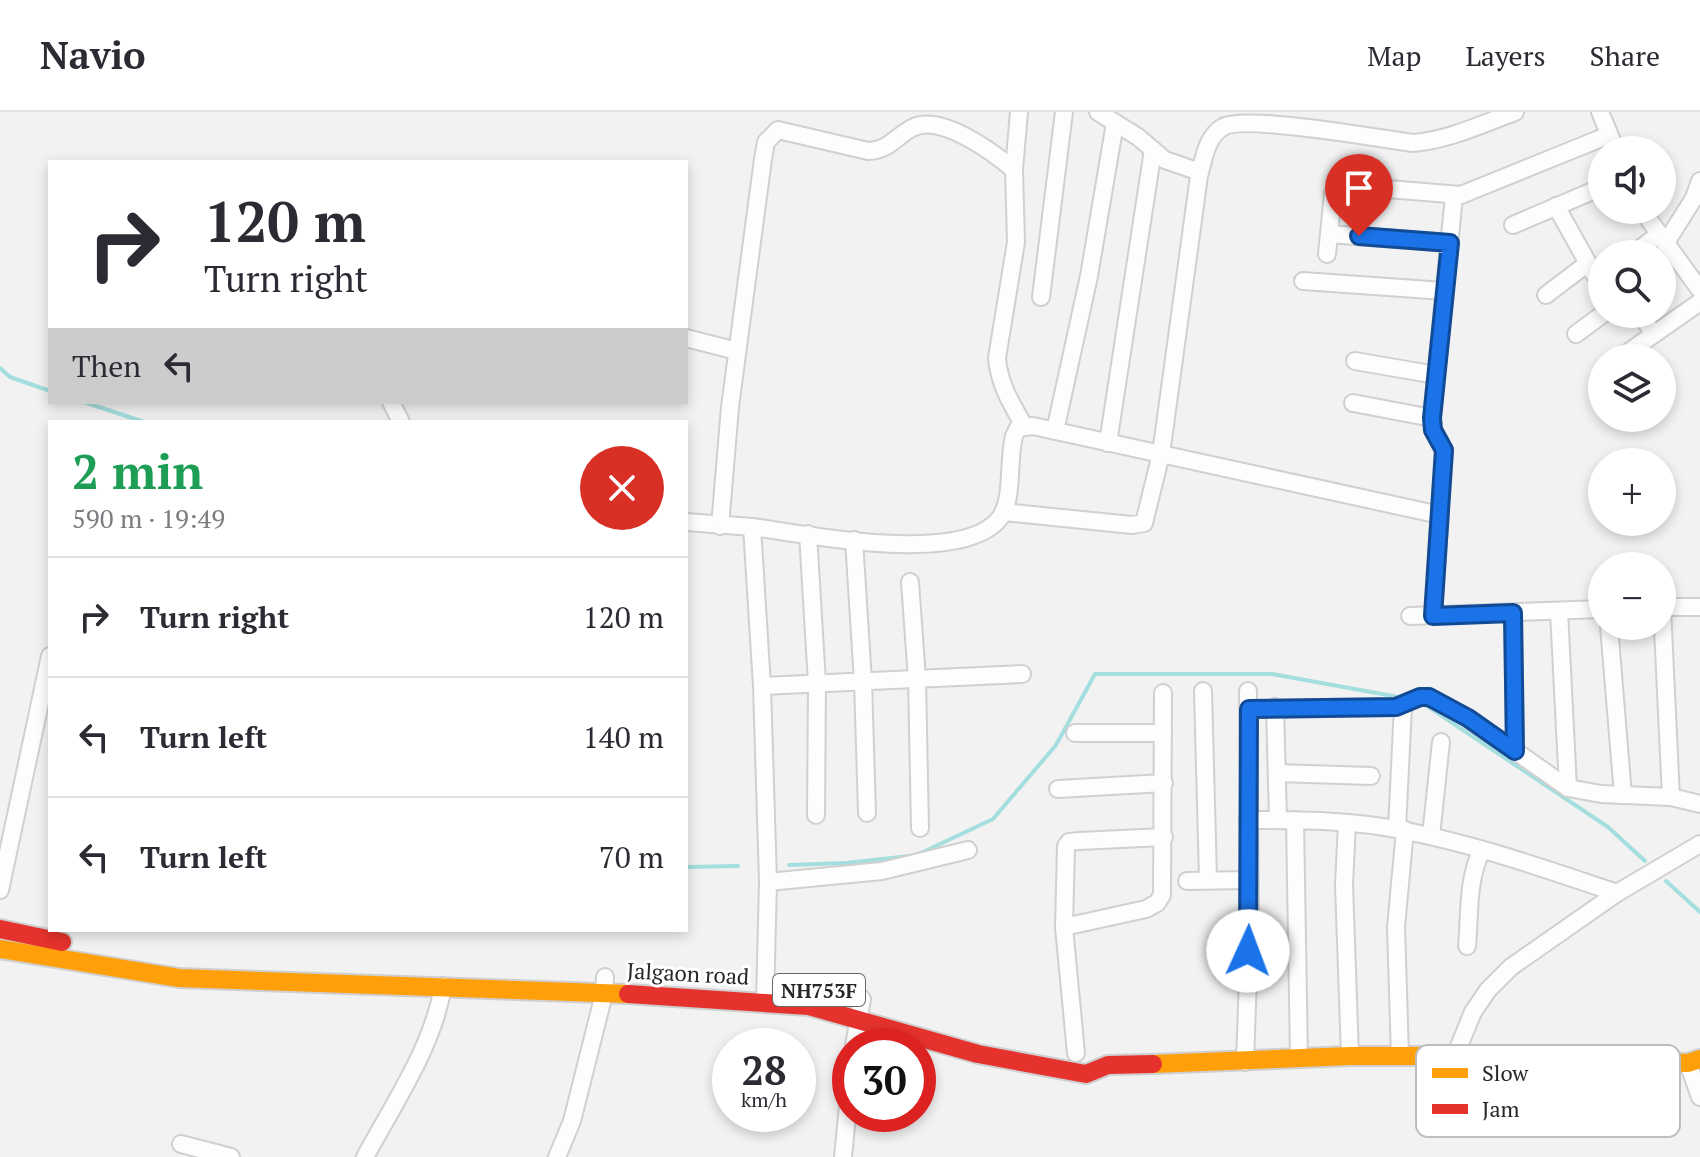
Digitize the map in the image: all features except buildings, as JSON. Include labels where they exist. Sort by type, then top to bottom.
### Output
[{"type":"highway","name":"NH753F","points":[[0,929],[63,944],[172,958],[245,973],[464,980]]},
{"type":"highway","name":"Jalgaon road","points":[[0,949],[63,944],[179,978],[245,973],[443,986],[464,980],[771,987],[809,1006],[978,1054],[1086,1074],[1108,1065],[1416,1056]]},
{"type":"highway","name":"NH753F","points":[[604,985],[687,980]]},
{"type":"highway","name":"NH753F","points":[[771,987],[833,993],[869,1002]]},
{"type":"highway","name":"NH753F","points":[[996,1039],[1063,1051],[1108,1065]]},
{"type":"street","points":[[720,526],[737,351],[763,159],[766,142],[774,131],[777,112]]},
{"type":"street","points":[[1019,112],[1014,170],[1016,242],[997,358],[1003,389],[1024,426]]},
{"type":"street","points":[[1041,297],[1064,112]]},
{"type":"street","points":[[1098,112],[1165,160],[1200,172]]},
{"type":"street","points":[[1003,512],[1139,525],[1146,518],[1161,454],[1200,172],[1213,136],[1224,126],[1259,124],[1413,143],[1455,134],[1515,112]]},
{"type":"street","points":[[1600,112],[1610,136]]},
{"type":"street","points":[[774,131],[878,151],[886,149],[929,118],[994,153],[1014,170]]},
{"type":"street","points":[[1055,431],[1089,276],[1115,123]]},
{"type":"street","points":[[1108,443],[1153,150]]},
{"type":"street","points":[[1327,254],[1333,194],[1339,185],[1454,196],[1588,151]]},
{"type":"street","points":[[1651,224],[1662,240],[1694,198],[1700,181]]},
{"type":"street","points":[[1513,225],[1588,193]]},
{"type":"street","points":[[1433,616],[1444,450],[1433,430],[1432,418],[1454,196]]},
{"type":"street","points":[[1546,295],[1588,263],[1556,206]]},
{"type":"street","points":[[1329,234],[1450,243]]},
{"type":"street","points":[[1676,258],[1700,290]]},
{"type":"street","points":[[1303,281],[1444,291]]},
{"type":"street","points":[[1640,344],[1700,302]]},
{"type":"street","points":[[1576,334],[1588,325]]},
{"type":"street","points":[[1650,328],[1654,334]]},
{"type":"street","points":[[688,339],[737,351]]},
{"type":"street","points":[[1355,361],[1436,375]]},
{"type":"street","points":[[1353,403],[1432,418]]},
{"type":"street","points":[[688,522],[854,540],[922,544],[954,542],[986,530],[1003,512],[1013,443],[1018,428],[1024,426],[1440,515]]},
{"type":"street","points":[[752,527],[762,686],[771,987]]},
{"type":"street","points":[[808,534],[817,683],[816,815]]},
{"type":"street","points":[[854,540],[867,813]]},
{"type":"street","points":[[910,582],[917,679],[920,828]]},
{"type":"street","points":[[1676,608],[1700,607]]},
{"type":"street","points":[[1410,616],[1588,610]]},
{"type":"street","points":[[1559,611],[1568,788]]},
{"type":"street","points":[[1513,613],[1515,751]]},
{"type":"street","points":[[1610,640],[1623,795]]},
{"type":"street","points":[[1664,640],[1671,797]]},
{"type":"street","points":[[0,890],[48,665]]},
{"type":"street","points":[[762,686],[1022,674]]},
{"type":"street","points":[[1203,691],[1208,879]]},
{"type":"street","points":[[1245,1062],[1248,1019],[1248,691]]},
{"type":"street","points":[[1064,927],[1146,909],[1157,903],[1164,887],[1163,693]]},
{"type":"street","points":[[1249,709],[1403,706],[1420,697],[1429,697],[1468,718],[1568,788],[1671,797],[1700,804]]},
{"type":"street","points":[[1400,1056],[1396,927],[1403,706]]},
{"type":"street","points":[[1275,707],[1277,773],[1287,820],[1299,1059]]},
{"type":"street","points":[[1075,733],[1163,733]]},
{"type":"street","points":[[1431,836],[1441,742]]},
{"type":"street","points":[[1277,773],[1371,776]]},
{"type":"street","points":[[1058,789],[1164,783]]},
{"type":"street","points":[[1248,820],[1347,823],[1401,830],[1482,850],[1617,893]]},
{"type":"street","points":[[1347,823],[1344,885],[1350,1056]]},
{"type":"street","points":[[1063,1051],[1065,851],[1069,842],[1164,837]]},
{"type":"street","points":[[1460,1045],[1473,1012],[1499,977],[1617,893],[1700,844]]},
{"type":"street","points":[[768,882],[882,871],[968,850]]},
{"type":"street","points":[[1467,946],[1472,879],[1482,850]]},
{"type":"street","points":[[1187,881],[1249,880]]},
{"type":"street","points":[[557,1157],[572,1121],[604,985]]},
{"type":"street","points":[[365,1157],[426,1043],[439,1010],[443,986]]},
{"type":"street","points":[[856,1028],[857,1018],[869,1002]]},
{"type":"street","points":[[1694,1061],[1700,1097]]},
{"type":"street","points":[[843,1157],[845,1132]]},
{"type":"street","points":[[181,1144],[231,1157]]},
{"type":"waterway","points":[[0,368],[10,377],[48,390]]},
{"type":"waterway","points":[[90,404],[138,420]]},
{"type":"waterway","points":[[919,854],[993,819],[1056,745],[1095,674],[1272,674],[1404,698]]},
{"type":"waterway","points":[[1424,704],[1608,827],[1645,861]]},
{"type":"waterway","points":[[789,865],[910,856]]},
{"type":"waterway","points":[[688,867],[738,866]]},
{"type":"waterway","points":[[1666,881],[1700,912]]},
{"type":"traffic: slow","points":[[0,949],[179,978],[628,994]]},
{"type":"traffic: slow","points":[[1153,1064],[1416,1056]]},
{"type":"traffic: slow","points":[[1680,1063],[1700,1059]]},
{"type":"traffic: jam","points":[[0,929],[62,942]]},
{"type":"traffic: jam","points":[[628,994],[809,1006],[978,1054],[1086,1074],[1108,1065],[1153,1064]]},
{"type":"route","points":[[1248,951],[1249,709],[1396,707],[1420,697],[1429,697],[1468,718],[1515,751],[1513,613],[1433,616],[1444,450],[1433,430],[1432,418],[1450,243],[1359,236]]}]
